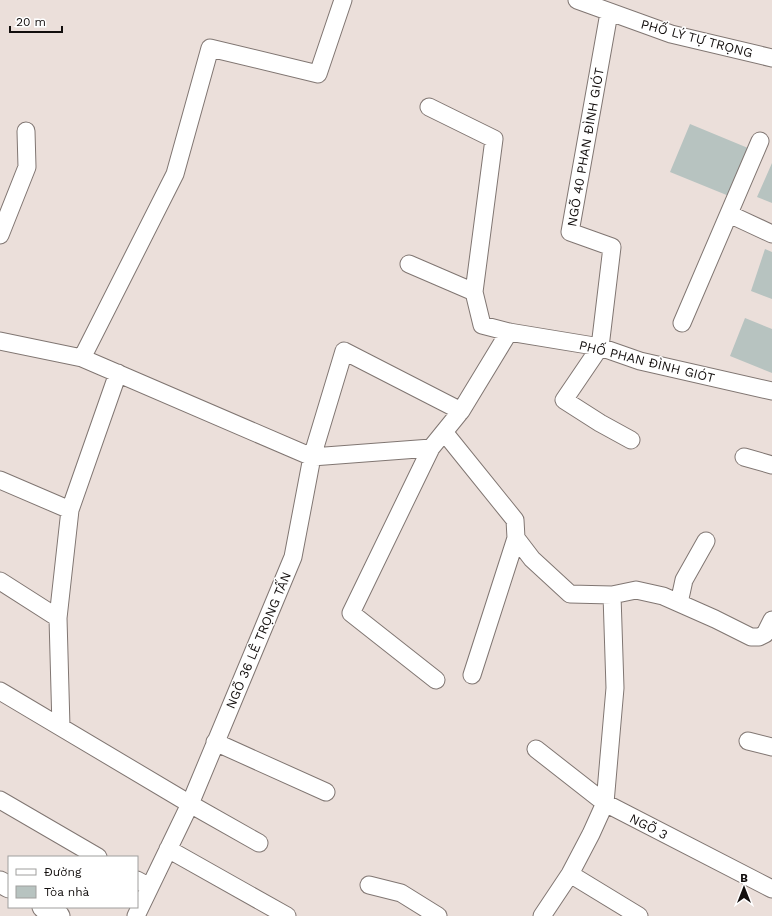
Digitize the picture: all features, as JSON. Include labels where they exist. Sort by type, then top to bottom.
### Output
[{"type":"main road","points":[[45,908],[59,916]]},
{"type":"street","points":[[82,358],[174,174],[210,48],[318,74],[343,0]]},
{"type":"street","name":"PHỐ LÝ TỰ TRỌNG","points":[[577,0],[609,13],[671,34],[772,58]]},
{"type":"street","name":"NGÕ 40 PHAN ĐÌNH GIÓT","points":[[600,347],[612,247],[570,232],[609,13]]},
{"type":"street","points":[[409,264],[474,292],[494,139],[429,107]]},
{"type":"street","points":[[0,235],[27,167],[26,131]]},
{"type":"street","points":[[682,323],[760,141]]},
{"type":"street","points":[[729,214],[772,234]]},
{"type":"street","name":"PHỐ PHAN ĐÌNH GIÓT","points":[[474,292],[482,325],[509,332],[600,347],[640,361],[772,391]]},
{"type":"street","points":[[436,680],[352,613],[431,448],[461,412],[509,332]]},
{"type":"street","points":[[0,341],[82,358],[312,457],[431,448]]},
{"type":"street","points":[[600,347],[564,400],[630,440]]},
{"type":"street","name":"NGÕ 36 LÊ TRỌNG TẤN","points":[[136,916],[144,884],[168,849],[190,804],[293,557],[312,457],[344,352],[461,412]]},
{"type":"street","points":[[61,727],[58,618],[70,510],[118,373]]},
{"type":"street","points":[[444,432],[515,520],[516,538],[472,675]]},
{"type":"street","points":[[744,457],[772,465]]},
{"type":"street","points":[[0,480],[70,510]]},
{"type":"street","points":[[516,538],[532,559],[570,594],[612,595],[636,590],[663,596],[751,637],[759,637],[765,634],[772,620]]},
{"type":"street","points":[[679,603],[684,580],[706,541]]},
{"type":"street","points":[[0,581],[58,618]]},
{"type":"street","points":[[542,916],[570,874],[605,804],[614,688],[612,595]]},
{"type":"street","points":[[0,691],[190,804],[259,843]]},
{"type":"street","points":[[748,741],[772,747]]},
{"type":"street","points":[[215,742],[326,792]]},
{"type":"street","name":"NGÕ 3","points":[[536,749],[605,804],[772,889]]},
{"type":"street","points":[[0,800],[96,856]]},
{"type":"street","points":[[168,849],[287,916]]},
{"type":"street","points":[[570,874],[639,916]]},
{"type":"street","points":[[369,885],[401,893],[438,916]]},
{"type":"building","points":[[690,124],[748,148],[729,196],[670,172]]},
{"type":"building","points":[[772,163],[772,203],[757,197]]},
{"type":"building","points":[[765,249],[772,252],[772,299],[751,291]]},
{"type":"building","points":[[745,318],[772,329],[772,373],[730,356]]}]
